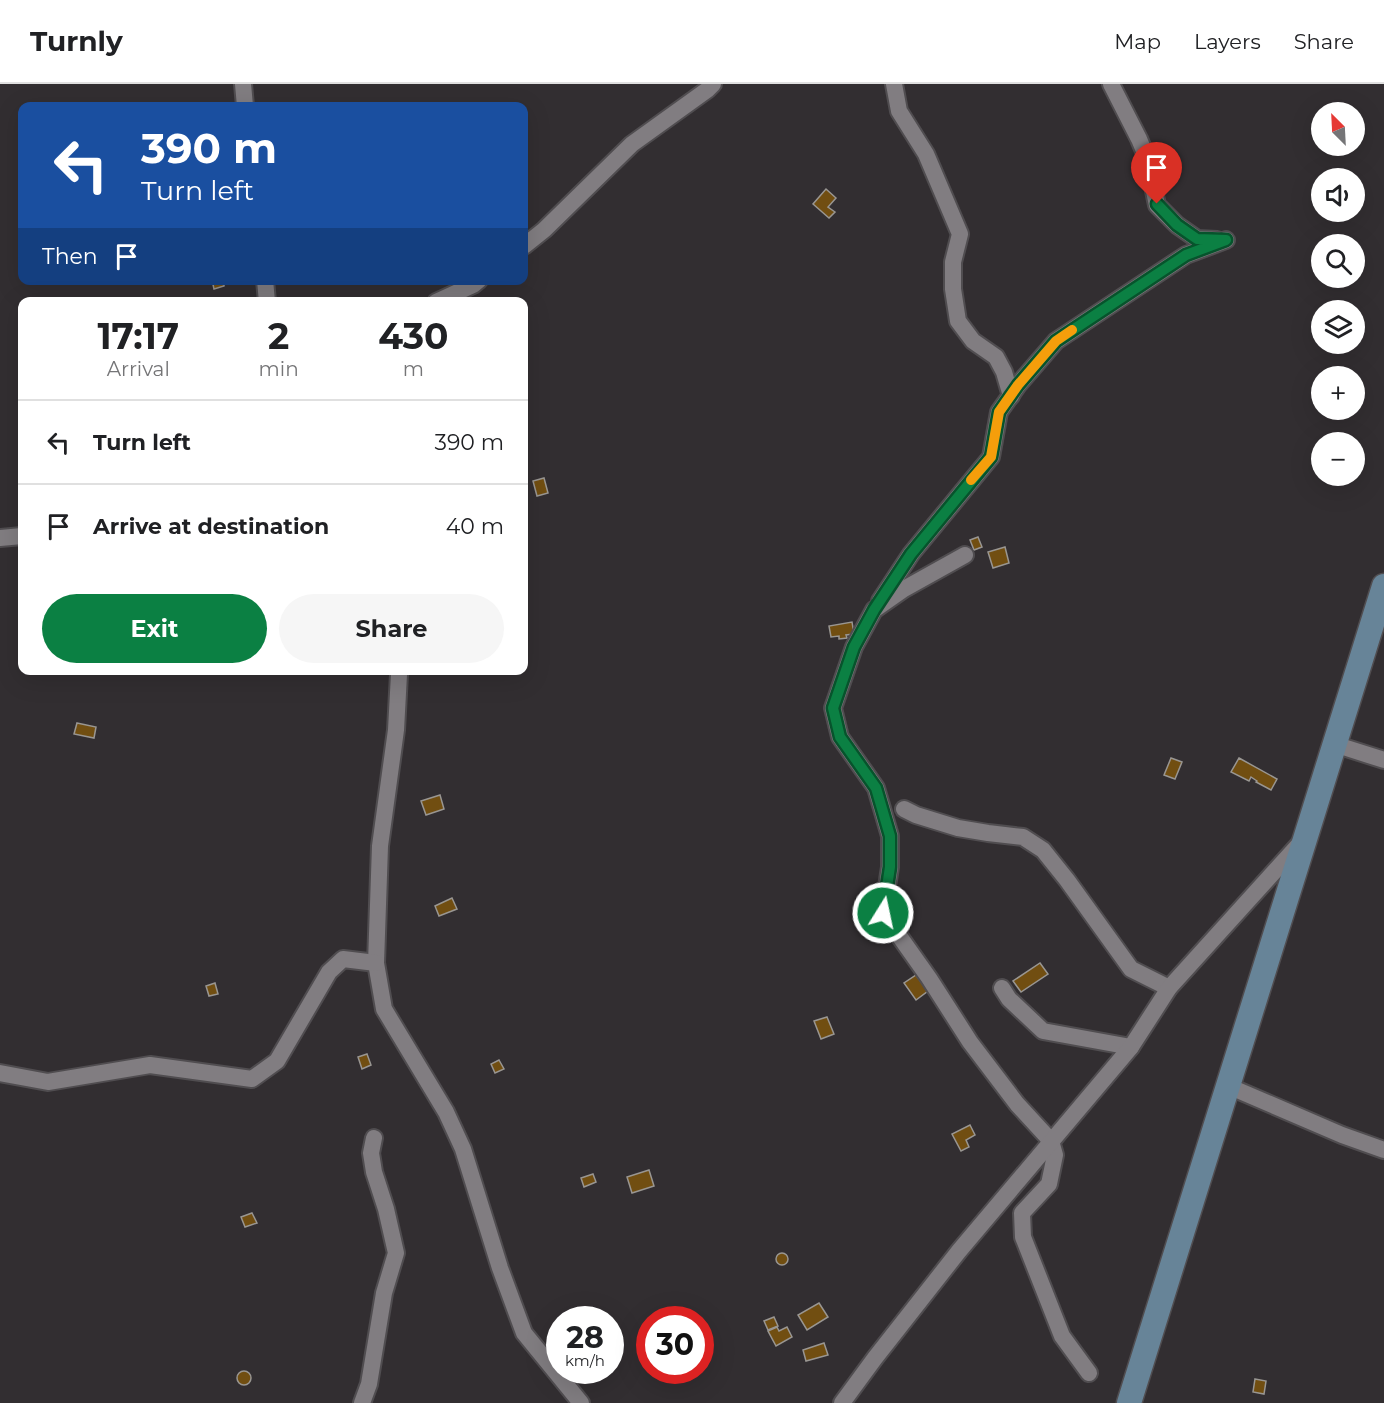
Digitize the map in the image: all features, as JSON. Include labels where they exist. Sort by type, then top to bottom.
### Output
[{"type":"main road","points":[[1129,1403],[1384,586]]},
{"type":"street","points":[[243,84],[245,102]]},
{"type":"street","points":[[528,243],[632,144],[713,84]]},
{"type":"street","points":[[894,84],[899,111],[926,154],[960,234],[953,262],[953,289],[958,321],[973,341],[996,357],[1004,372],[1011,396]]},
{"type":"street","points":[[1089,1373],[1062,1336],[1023,1237],[1022,1213],[1049,1184],[1055,1155],[1052,1142],[1017,1104],[970,1042],[883,913],[890,867],[890,836],[876,788],[840,737],[833,708],[854,647],[874,610],[911,554],[991,457],[999,412],[1056,341],[1186,255],[1226,240],[1197,239],[1177,225],[1157,204],[1147,158],[1111,84]]},
{"type":"street","points":[[447,297],[473,285]]},
{"type":"street","points":[[0,538],[18,536]]},
{"type":"street","points":[[874,610],[904,589],[965,555]]},
{"type":"street","points":[[399,675],[396,730],[380,846],[376,963],[384,1009],[446,1112],[463,1149],[500,1268],[524,1333],[581,1403]]},
{"type":"street","points":[[1334,744],[1384,760]]},
{"type":"street","points":[[904,809],[958,828],[1023,837],[1043,850],[1131,969],[1169,988]]},
{"type":"street","points":[[842,1403],[959,1251],[1131,1047],[1169,988],[1305,838]]},
{"type":"street","points":[[0,1073],[48,1082],[150,1065],[252,1079],[277,1061],[329,972],[343,959],[376,963]]},
{"type":"street","points":[[1002,988],[1009,999],[1043,1031],[1131,1047]]},
{"type":"street","points":[[1228,1086],[1342,1135],[1384,1150]]},
{"type":"street","points":[[362,1403],[369,1384],[384,1293],[396,1253],[386,1209],[374,1172],[371,1153],[374,1138]]},
{"type":"building","points":[[826,189],[836,198],[828,207],[835,212],[829,218],[813,204]]},
{"type":"building","points":[[213,285],[224,285],[224,286],[214,289]]},
{"type":"building","points":[[544,478],[548,493],[537,496],[533,481]]},
{"type":"building","points":[[978,537],[982,547],[974,550],[970,540]]},
{"type":"building","points":[[1005,547],[1009,563],[993,568],[988,552]]},
{"type":"building","points":[[852,622],[854,634],[846,635],[847,638],[831,637],[829,626]]},
{"type":"building","points":[[77,723],[96,727],[94,738],[74,734]]},
{"type":"building","points":[[1171,758],[1182,762],[1175,779],[1164,775]]},
{"type":"building","points":[[1239,758],[1277,779],[1271,790],[1251,777],[1249,781],[1231,772]]},
{"type":"building","points":[[440,795],[444,809],[426,815],[421,801]]},
{"type":"building","points":[[452,898],[457,909],[439,916],[435,906]]},
{"type":"building","points":[[1040,963],[1048,974],[1021,992],[1013,981]]},
{"type":"building","points":[[916,975],[928,991],[916,1000],[904,983]]},
{"type":"building","points":[[215,983],[218,994],[209,996],[206,986]]},
{"type":"building","points":[[827,1017],[834,1034],[821,1039],[814,1021]]},
{"type":"building","points":[[367,1054],[371,1065],[362,1069],[358,1057]]},
{"type":"building","points":[[499,1060],[504,1069],[495,1073],[491,1064]]},
{"type":"building","points":[[970,1125],[975,1135],[966,1140],[969,1147],[961,1151],[952,1134]]},
{"type":"building","points":[[649,1170],[654,1186],[632,1193],[627,1177]]},
{"type":"building","points":[[593,1174],[596,1182],[584,1187],[581,1178]]},
{"type":"building","points":[[252,1213],[257,1223],[245,1227],[241,1217]]},
{"type":"building","points":[[784,1253],[788,1259],[784,1265],[780,1265],[776,1257]]},
{"type":"building","points":[[819,1303],[828,1317],[807,1330],[798,1315]]},
{"type":"building","points":[[774,1317],[778,1326],[768,1330],[764,1321]]},
{"type":"building","points":[[777,1327],[779,1331],[787,1327],[792,1337],[776,1346],[768,1331]]},
{"type":"building","points":[[824,1343],[828,1355],[806,1361],[803,1350]]},
{"type":"building","points":[[244,1371],[249,1373],[251,1378],[249,1383],[244,1385],[239,1383],[237,1378],[239,1373]]},
{"type":"building","points":[[1255,1379],[1266,1381],[1264,1394],[1253,1392]]},
{"type":"slow traffic","points":[[971,480],[991,457],[999,412],[1018,385],[1056,341],[1072,330]]},
{"type":"route","points":[[883,913],[890,867],[890,836],[876,788],[840,737],[833,708],[854,647],[874,610],[911,554],[991,457],[999,412],[1018,385],[1056,341],[1186,255],[1226,240],[1197,239],[1177,225],[1157,204]]}]
